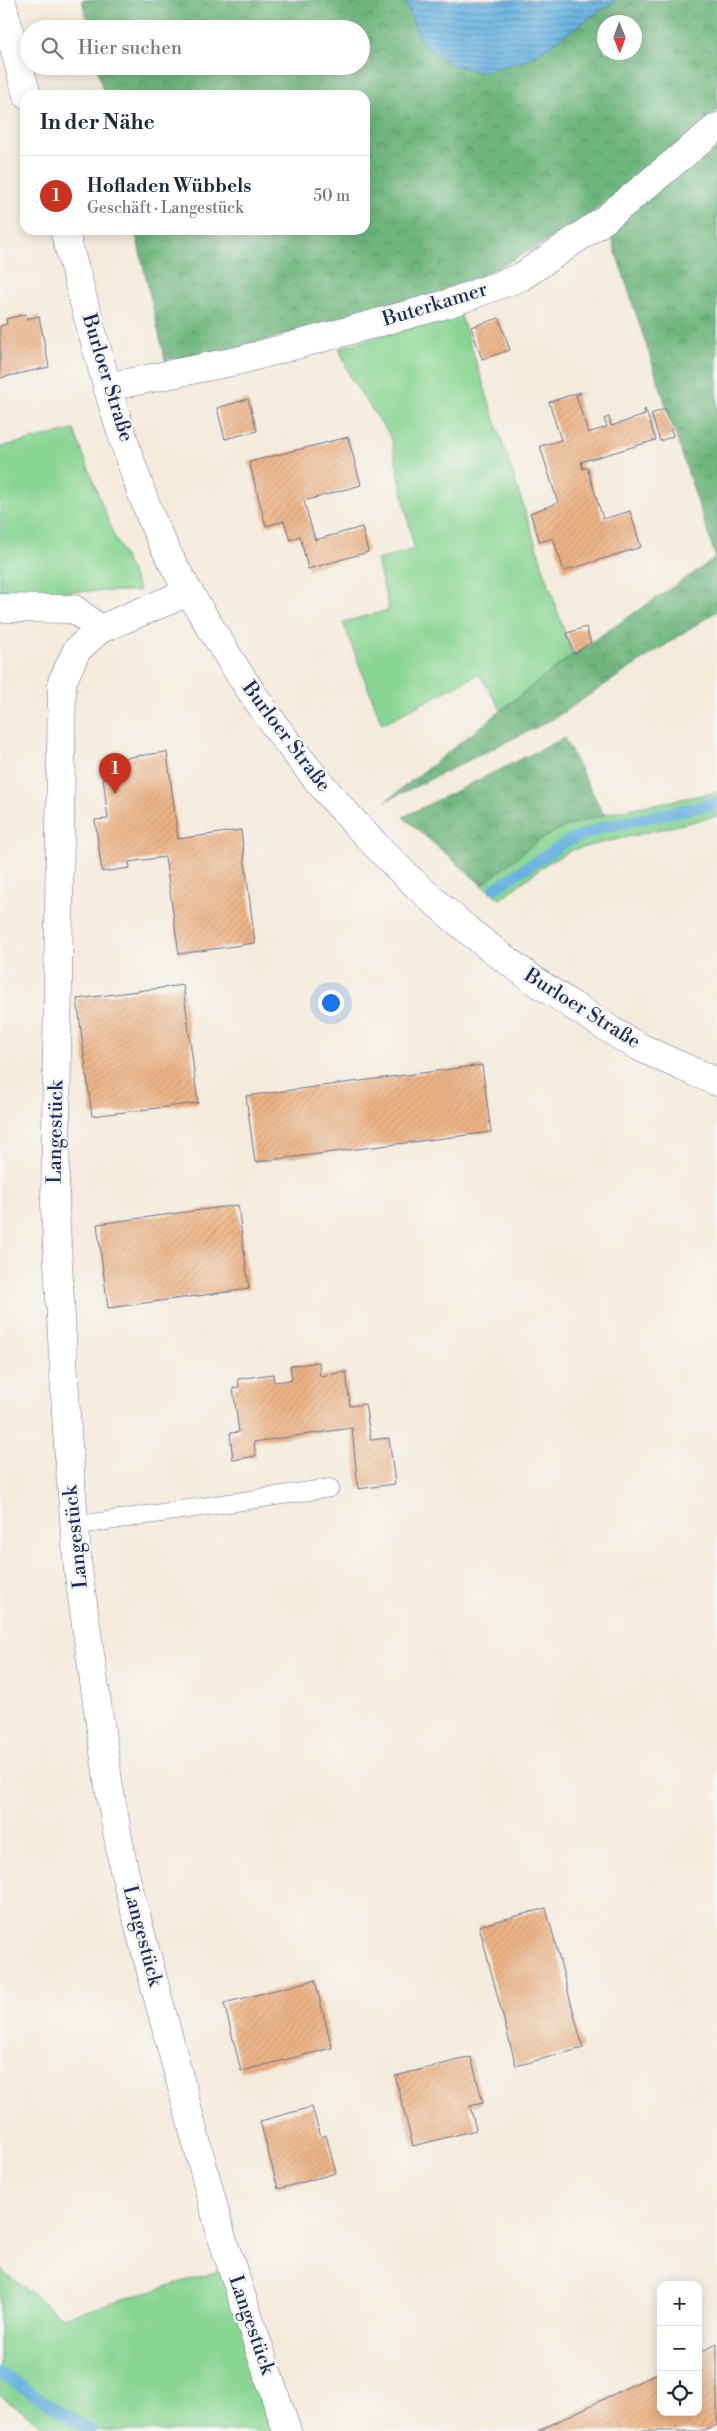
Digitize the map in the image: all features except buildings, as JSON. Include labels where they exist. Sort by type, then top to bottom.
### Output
[{"type":"street","points":[[1,0],[20,69]]},
{"type":"street","points":[[22,75],[26,90]]},
{"type":"street","name":"Buterkamer","points":[[107,387],[241,360],[447,304],[521,277],[604,220],[717,127]]},
{"type":"street","name":"Burloer Straße","points":[[65,235],[107,387],[151,517],[189,592],[251,695],[312,776],[388,859],[468,932],[547,990],[638,1046],[717,1082]]},
{"type":"street","name":"Langestück","points":[[189,592],[100,629],[77,650],[62,682],[55,1205],[73,1526],[109,1787],[124,1870],[222,2238],[287,2431]]},
{"type":"street","points":[[0,608],[74,609],[100,629]]},
{"type":"lane","points":[[73,1526],[330,1488]]},
{"type":"green space","points":[[82,0],[405,0],[422,43],[528,60],[616,0],[717,0],[717,111],[594,211],[539,246],[489,272],[440,292],[234,349],[165,360],[136,235],[370,235],[370,90],[103,90],[99,75],[370,75],[370,20],[87,20]]},
{"type":"green space","points":[[717,142],[717,611],[553,719],[386,801],[572,655],[716,558],[609,231]]},
{"type":"green space","points":[[460,313],[572,655],[501,710],[479,674],[382,724],[343,622],[389,610],[377,560],[414,549],[391,437],[352,381],[339,348]]},
{"type":"green space","points":[[74,430],[113,533],[140,591],[0,592],[0,447]]},
{"type":"green space","points":[[564,738],[604,815],[566,826],[538,841],[482,885],[403,817]]},
{"type":"green space","points":[[717,792],[717,816],[572,850],[549,862],[500,899],[482,885],[533,844],[567,826],[621,810]]},
{"type":"green space","points":[[0,2269],[62,2317],[222,2270],[279,2431],[51,2431],[0,2396]]},
{"type":"water","points":[[405,0],[616,0],[528,60],[481,72],[450,64],[422,43]]},
{"type":"waterway","points":[[495,888],[568,841],[604,827],[717,803]]},
{"type":"waterway","points":[[0,2373],[91,2431]]},
{"type":"place","name":"Hofladen Wübbels","points":[[115,794]]}]
